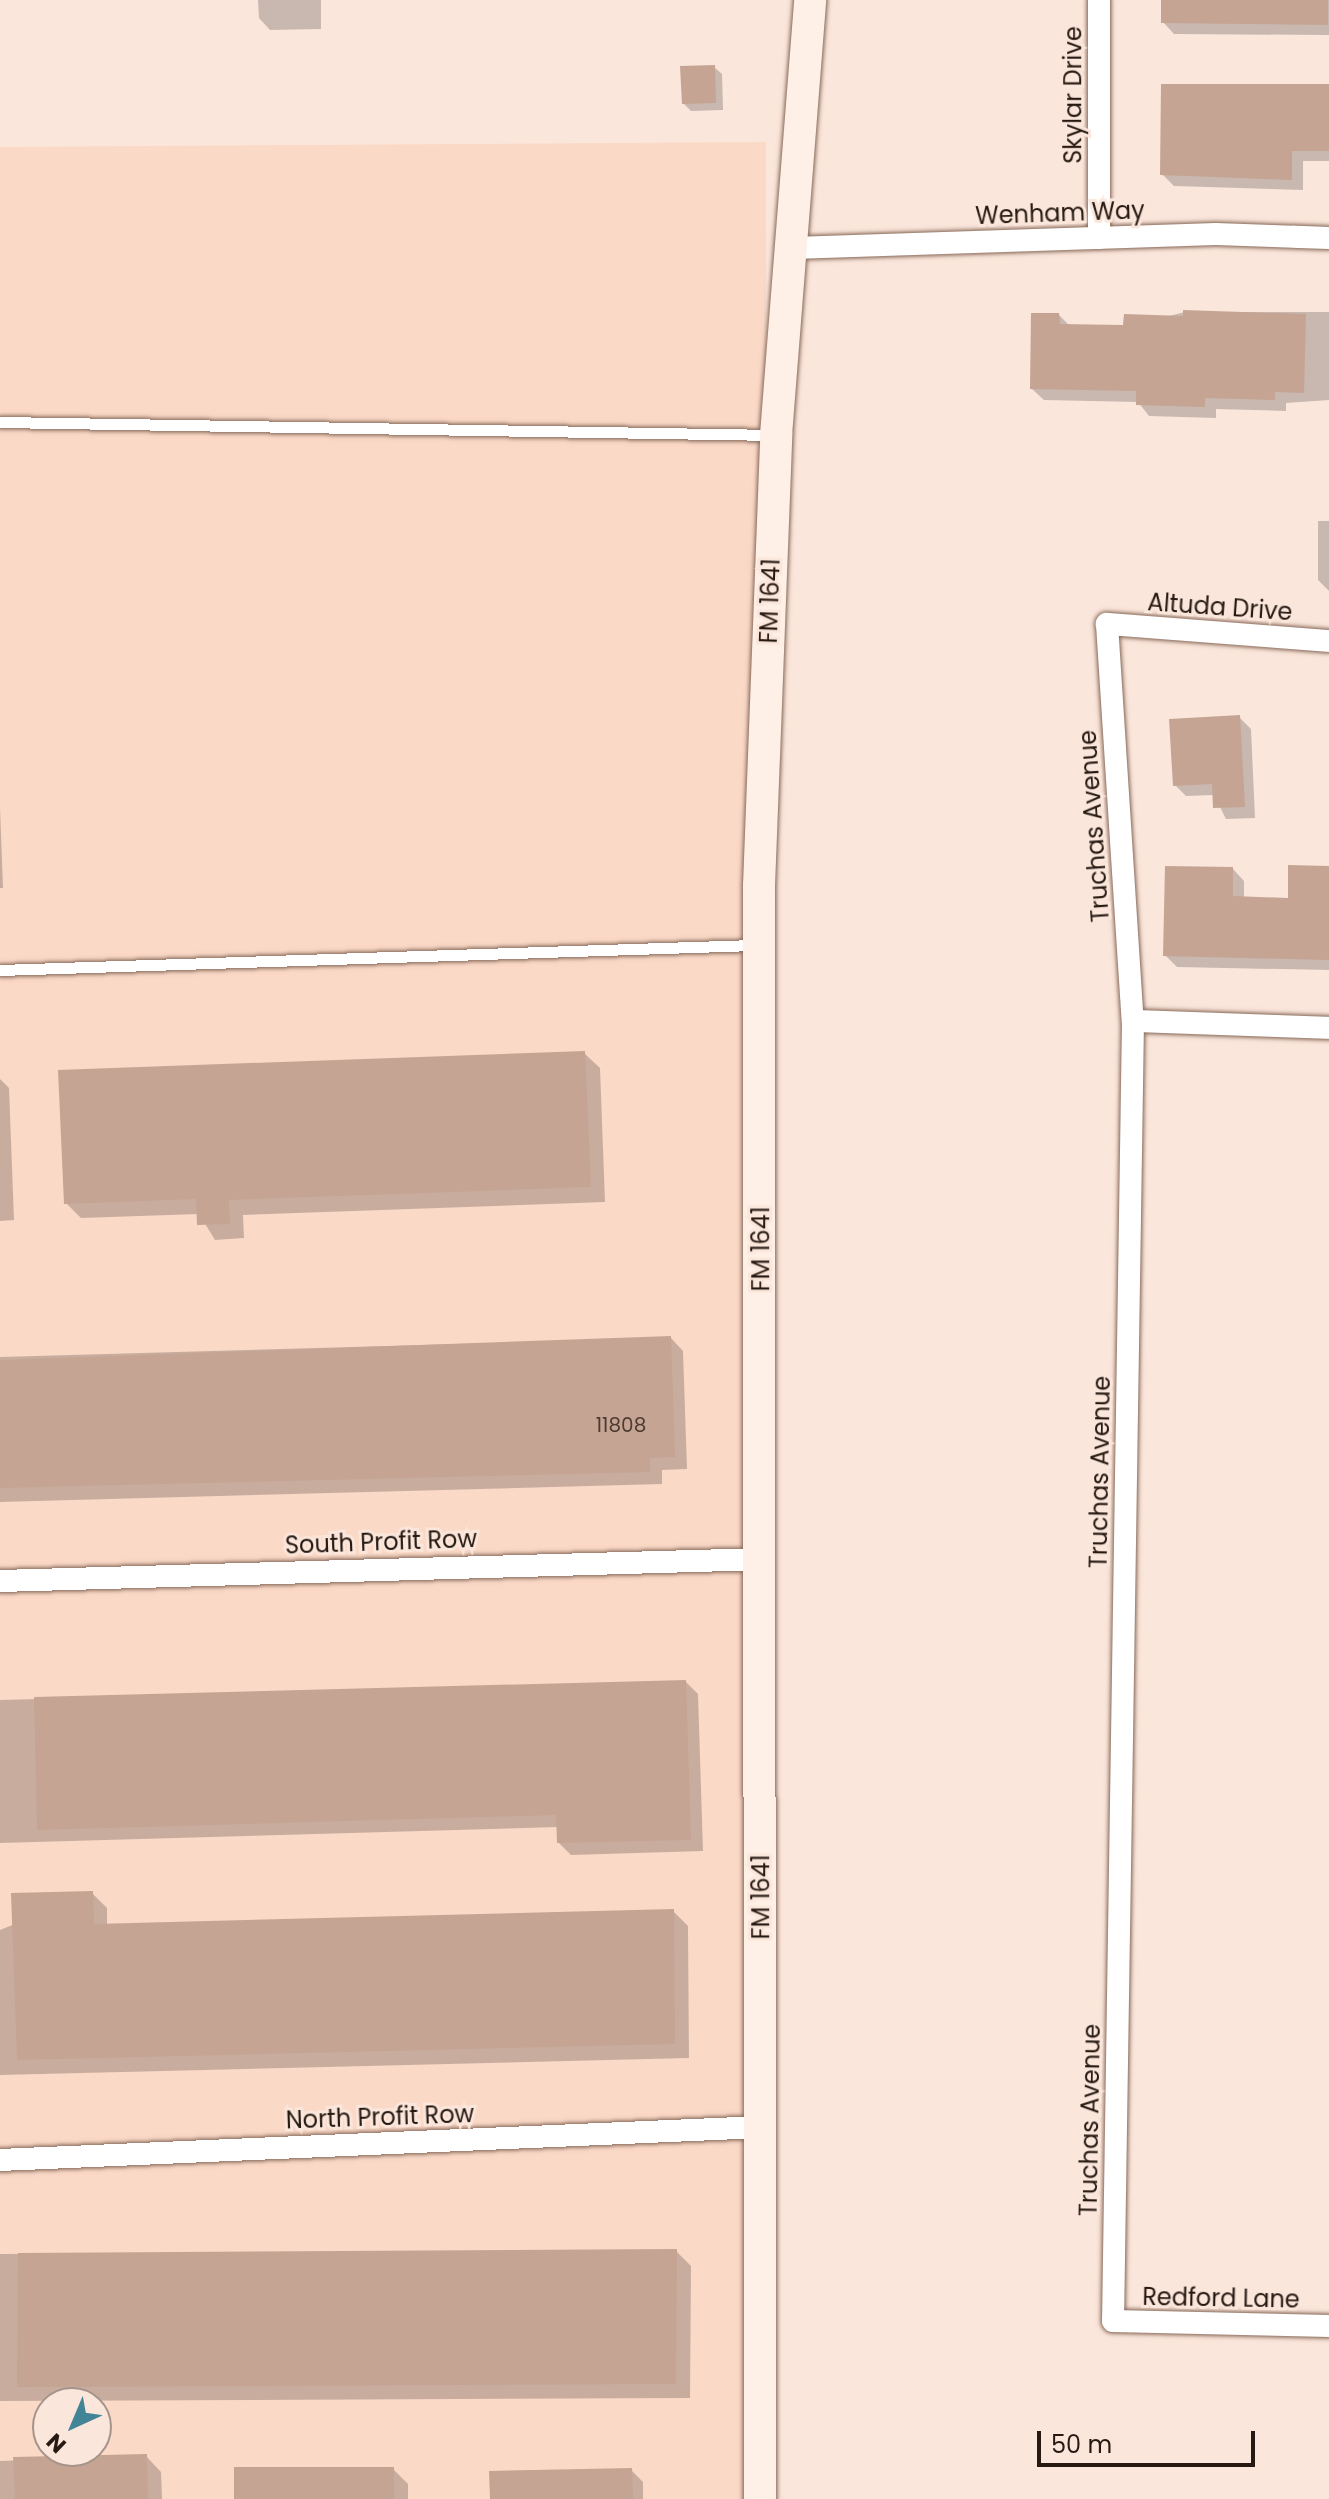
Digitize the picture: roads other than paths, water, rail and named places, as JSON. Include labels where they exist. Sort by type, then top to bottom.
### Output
[{"type":"main road","name":"FM 1641","points":[[760,2499],[763,1559],[759,945],[776,435],[810,0]]},
{"type":"street","name":"Skylar Drive","points":[[1099,0],[1099,238]]},
{"type":"street","name":"Wenham Way","points":[[793,248],[1099,238],[1329,238]]},
{"type":"street","name":"Altuda Drive","points":[[1107,624],[1329,641]]},
{"type":"street","name":"Truchas Avenue","points":[[1107,624],[1133,1021],[1113,2321]]},
{"type":"street","points":[[1133,1021],[1329,1028]]},
{"type":"street","name":"South Profit Row","points":[[0,1581],[763,1559]]},
{"type":"street","name":"North Profit Row","points":[[0,2160],[762,2127]]},
{"type":"street","name":"Redford Lane","points":[[1113,2321],[1329,2326]]},
{"type":"lane","points":[[0,422],[776,435]]},
{"type":"lane","points":[[0,970],[759,945]]}]
